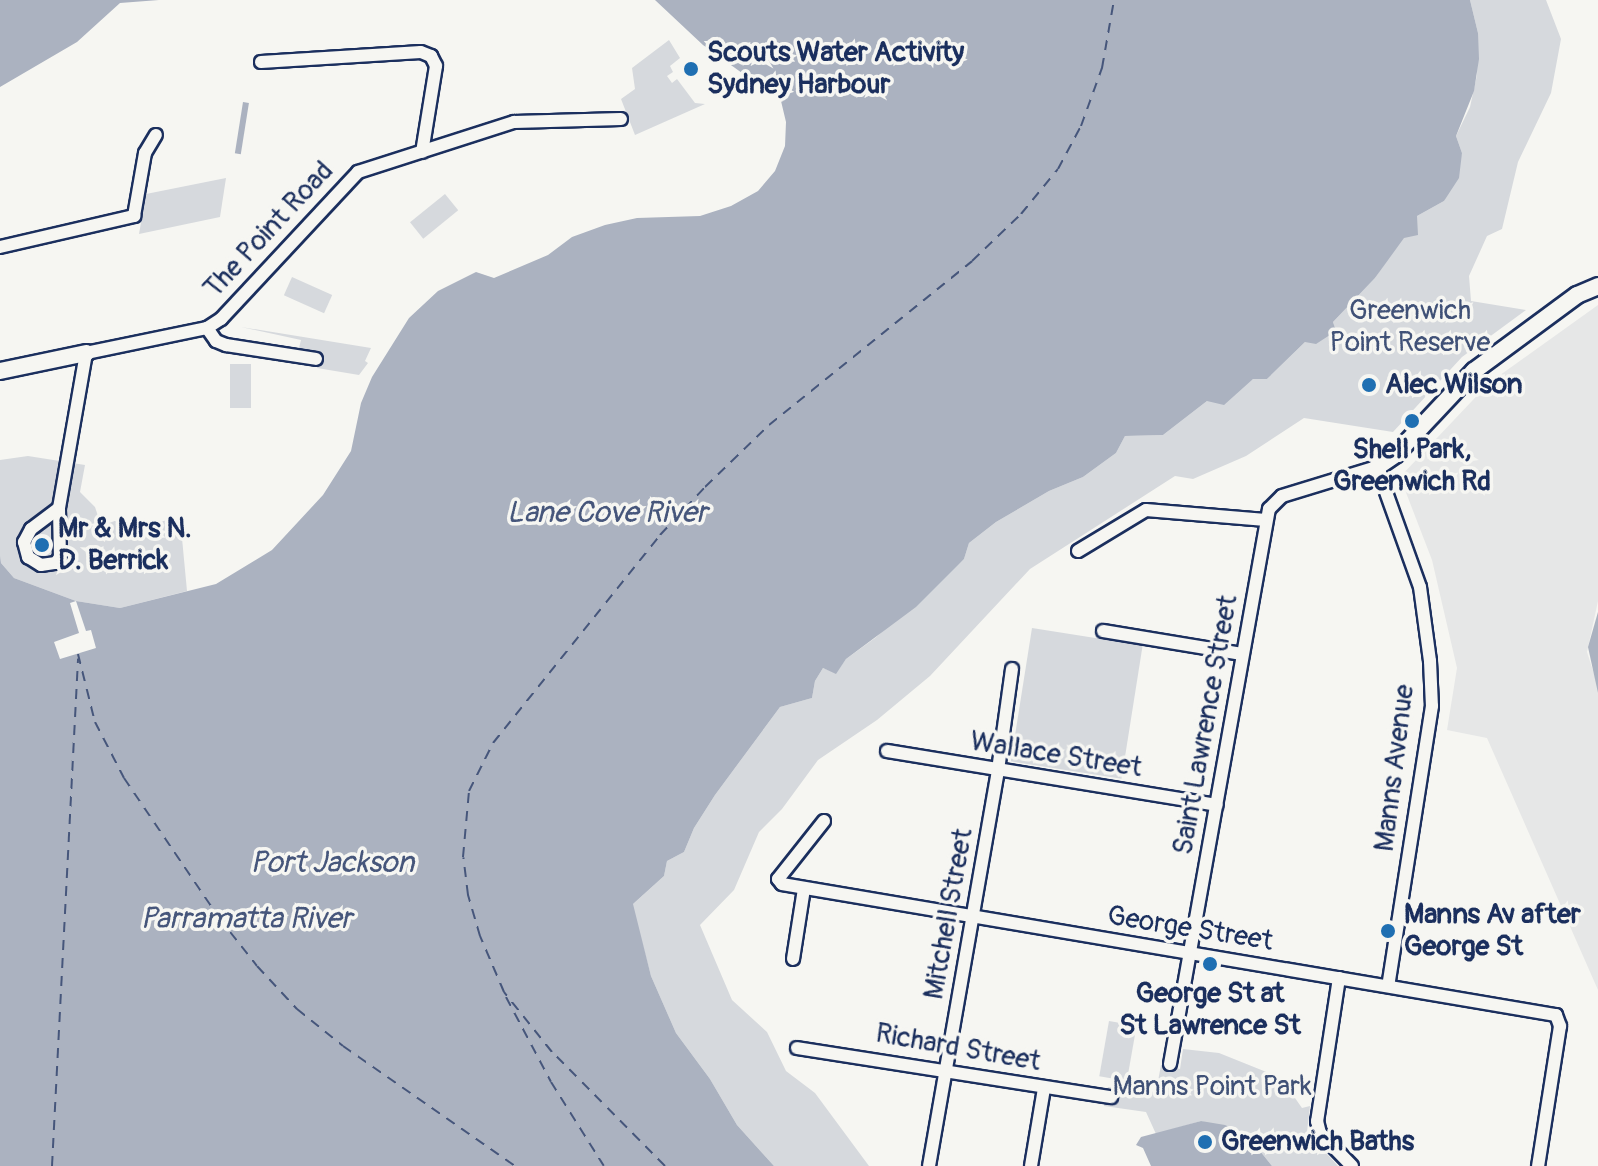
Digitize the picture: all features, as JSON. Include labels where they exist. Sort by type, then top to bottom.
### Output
[{"type":"street","points":[[261,62],[421,52],[431,56],[436,66],[422,152]]},
{"type":"street","name":"The Point Road","points":[[0,371],[207,328],[228,313],[358,172],[514,122],[621,119]]},
{"type":"street","points":[[0,247],[134,216],[145,153],[156,135]]},
{"type":"street","points":[[1078,551],[1146,510],[1266,520],[1269,509],[1282,496],[1377,467],[1396,454],[1474,371],[1577,295],[1598,286]]},
{"type":"street","points":[[207,328],[216,341],[226,345],[316,359]]},
{"type":"street","points":[[59,508],[31,529],[24,542],[28,557],[41,565],[56,563],[60,557],[59,508],[86,353]]},
{"type":"street","name":"Manns Avenue","points":[[1377,467],[1420,587],[1430,661],[1432,706],[1388,986]]},
{"type":"street","name":"Saint Lawrence Street","points":[[1170,1064],[1266,520]]},
{"type":"street","points":[[1103,631],[1242,654]]},
{"type":"street","name":"Mitchell Street","points":[[929,1166],[998,770],[1012,669]]},
{"type":"street","name":"Wallace Street","points":[[887,751],[1217,805]]},
{"type":"street","points":[[793,959],[804,889],[778,879],[824,821]]},
{"type":"street","name":"George Street","points":[[804,889],[1556,1015],[1560,1026],[1538,1166]]},
{"type":"street","points":[[1339,978],[1317,1121],[1320,1133],[1352,1166]]},
{"type":"street","name":"Richard Street","points":[[797,1048],[1111,1097]]},
{"type":"street","points":[[1031,1166],[1044,1088]]},
{"type":"shaded area","points":[[1598,305],[1598,601],[1587,652],[1598,686],[1598,990],[1487,738],[1447,730],[1457,668],[1432,560],[1400,477],[1489,383]]},
{"type":"green space","name":"Greenwich Point Reserve","points":[[1470,0],[1546,0],[1561,39],[1551,93],[1518,162],[1502,229],[1487,236],[1469,276],[1471,301],[1526,310],[1462,357],[1393,432],[1304,418],[1246,456],[1193,479],[1175,476],[1030,569],[930,676],[877,720],[818,760],[782,809],[759,832],[734,890],[700,925],[732,1000],[767,1032],[786,1071],[815,1093],[869,1166],[774,1166],[737,1125],[710,1079],[676,1033],[651,976],[632,905],[664,876],[667,861],[684,852],[694,828],[715,795],[780,707],[812,698],[815,681],[823,668],[836,673],[846,659],[875,638],[964,559],[969,543],[996,522],[1049,491],[1083,477],[1116,453],[1125,436],[1163,435],[1207,401],[1253,379],[1267,379],[1305,342],[1336,332],[1333,322],[1375,278],[1417,216],[1444,201],[1462,153],[1456,136],[1470,107],[1477,75],[1478,33]]},
{"type":"green space","points":[[669,40],[680,58],[670,66],[673,72],[667,76],[672,83],[677,79],[695,103],[705,104],[635,135],[621,99],[635,89],[632,68]]},
{"type":"green space","points":[[226,178],[220,217],[139,234],[146,194]]},
{"type":"green space","points":[[445,194],[458,210],[423,239],[410,222]]},
{"type":"green space","points":[[292,277],[332,295],[324,313],[284,295]]},
{"type":"green space","points":[[241,327],[371,348],[365,361],[368,363],[359,375],[317,368],[318,364],[235,343],[235,338],[299,348],[301,340]]},
{"type":"green space","points":[[230,364],[251,364],[251,408],[230,408]]},
{"type":"green space","points":[[28,456],[85,465],[80,492],[95,507],[99,519],[147,525],[180,517],[187,591],[120,608],[76,601],[14,578],[1,563],[0,555],[0,460]]},
{"type":"green space","points":[[1032,628],[1143,646],[1122,779],[1011,761]]},
{"type":"green space","points":[[1109,1021],[1137,1026],[1127,1081],[1099,1076]]},
{"type":"green space","name":"Manns Point Park","points":[[1183,1049],[1219,1053],[1281,1078],[1302,1108],[1310,1106],[1307,1132],[1338,1166],[1272,1166],[1248,1136],[1201,1121],[1156,1134],[1146,1112],[1104,1106],[1108,1087],[1156,1092],[1161,1065],[1180,1069]]},
{"type":"water","points":[[0,0],[159,0],[120,3],[77,42],[0,87]]},
{"type":"water","name":"Port Jackson","points":[[655,0],[1470,0],[1478,33],[1479,59],[1474,91],[1456,136],[1462,153],[1459,178],[1444,201],[1417,216],[1418,235],[1404,238],[1375,278],[1333,322],[1336,331],[1316,344],[1305,342],[1267,379],[1253,379],[1224,405],[1207,401],[1163,435],[1125,436],[1116,453],[1083,477],[1049,491],[996,522],[969,543],[964,559],[916,607],[846,659],[836,674],[823,668],[815,681],[812,698],[780,707],[715,795],[694,828],[684,852],[667,861],[664,876],[633,904],[651,976],[676,1033],[710,1079],[737,1125],[774,1166],[0,1166],[0,555],[1,563],[14,578],[76,601],[120,608],[216,584],[272,550],[323,495],[351,451],[361,403],[372,377],[409,318],[438,291],[476,272],[494,278],[548,255],[572,237],[605,225],[637,218],[700,216],[731,206],[758,191],[775,171],[785,146],[786,122],[781,101],[703,45]]},
{"type":"water","points":[[243,102],[249,103],[241,154],[235,153]]},
{"type":"water","points":[[1598,612],[1598,693],[1588,647]]},
{"type":"water","points":[[1201,1121],[1225,1125],[1248,1136],[1272,1166],[1151,1166],[1143,1148],[1136,1145],[1141,1137]]},
{"type":"pier","points":[[76,601],[86,631],[91,630],[96,648],[60,659],[54,642],[79,633],[70,603]]},
{"type":"ferry route","points":[[665,1166],[552,1052],[504,992],[480,936],[468,895],[463,857],[469,791],[493,743],[660,535],[705,487],[769,425],[972,261],[1021,214],[1058,169],[1081,126],[1102,68],[1114,0]]},
{"type":"ferry route","points":[[78,654],[95,722],[124,778],[219,918],[257,966],[297,1009],[343,1046],[515,1166]]},
{"type":"ferry route","points":[[52,1166],[78,659]]},
{"type":"ferry route","points":[[506,997],[551,1082],[604,1166]]},
{"type":"place","name":"Scouts Water Activity Sydney Harbour","points":[[691,69]]},
{"type":"place","name":"Alec Wilson","points":[[1369,385]]},
{"type":"place","name":"Shell Park, Greenwich Rd","points":[[1412,421]]},
{"type":"place","name":"Mr & Mrs N. D. Berrick","points":[[42,545]]},
{"type":"place","name":"Manns Av after George St","points":[[1388,931]]},
{"type":"place","name":"George St at St Lawrence St","points":[[1210,964]]},
{"type":"place","name":"Greenwich Baths","points":[[1205,1142]]},
{"type":"water label","name":"Lane Cove River","points":[[607,513]]},
{"type":"water label","name":"Parramatta River","points":[[246,919]]}]
